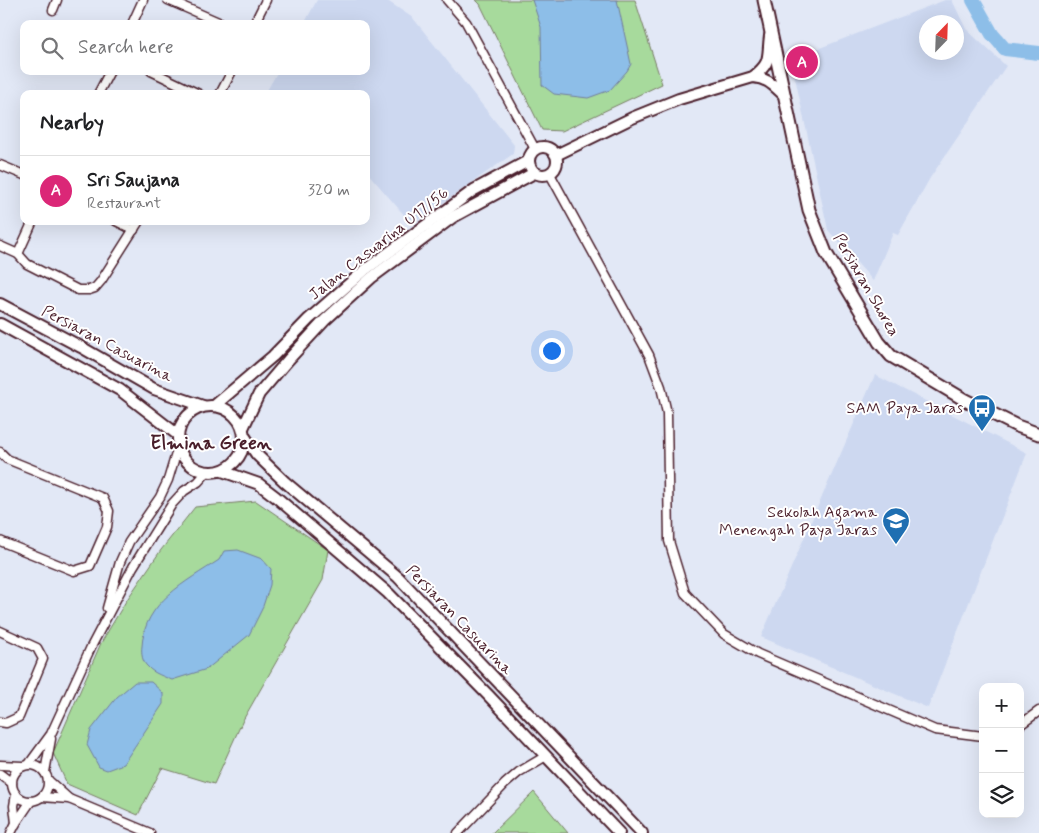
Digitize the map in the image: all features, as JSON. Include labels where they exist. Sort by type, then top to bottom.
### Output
[{"type":"main road","points":[[764,0],[770,36]]},
{"type":"main road","name":"Persiaran Shorea","points":[[770,36],[809,210],[822,245],[842,282],[885,350],[891,356],[965,400],[1017,426],[1039,434]]},
{"type":"street","points":[[52,10],[57,0]]},
{"type":"street","points":[[134,20],[142,0]]},
{"type":"street","points":[[168,0],[215,20]]},
{"type":"street","points":[[256,20],[266,0]]},
{"type":"street","points":[[447,0],[466,22],[535,149]]},
{"type":"street","points":[[753,77],[763,69],[768,61],[770,36]]},
{"type":"street","points":[[100,90],[108,75]]},
{"type":"street","points":[[159,75],[191,90]]},
{"type":"street","points":[[222,90],[230,75]]},
{"type":"street","points":[[556,155],[624,122],[679,99],[753,77],[764,78],[783,94]]},
{"type":"street","points":[[549,148],[556,155],[557,164],[550,174],[543,176],[534,173],[529,165],[529,156],[535,149],[549,148]]},
{"type":"street","name":"Jalan Casuarina U17/56","points":[[214,406],[273,356],[309,319],[365,270],[474,190],[528,161]]},
{"type":"street","points":[[0,165],[20,173]]},
{"type":"street","name":"Jalan Casuarina U17/56","points":[[244,433],[259,394],[325,320],[371,278],[453,217],[534,173]]},
{"type":"street","points":[[550,174],[649,355],[661,387],[667,413],[669,541],[685,593],[724,634],[758,654],[935,730],[979,736]]},
{"type":"street","points":[[18,254],[32,225]]},
{"type":"street","points":[[124,225],[134,230]]},
{"type":"street","points":[[0,246],[18,254],[27,264],[78,290],[89,290],[95,288],[101,281],[137,225]]},
{"type":"street","name":"Persiaran Casuarina","points":[[0,304],[81,346],[154,389],[203,406]]},
{"type":"street","name":"Persiaran Casuarina","points":[[0,324],[120,390],[178,435]]},
{"type":"street","points":[[102,624],[120,562],[129,542],[160,496],[168,480],[178,447],[180,425],[194,410],[203,406],[214,406],[224,408],[232,413],[238,420],[244,433],[241,454],[236,461],[222,471],[207,472],[197,469],[182,456],[178,447]]},
{"type":"street","name":"Persiaran Casuarina","points":[[244,433],[257,455],[285,482],[398,577],[642,833]]},
{"type":"street","points":[[0,453],[7,458],[103,498],[109,511],[107,527],[90,566],[74,571],[0,541]]},
{"type":"street","name":"Persiaran Casuarina","points":[[222,471],[259,484],[388,593],[619,833]]},
{"type":"street","points":[[16,823],[14,806],[16,794],[12,783],[14,773],[26,765],[51,734],[102,624],[133,566],[172,504],[207,472]]},
{"type":"street","points":[[0,631],[37,648],[43,659],[19,718],[3,722]]},
{"type":"street","points":[[1024,722],[1039,711]]},
{"type":"street","points":[[42,797],[48,786],[45,772],[51,734]]},
{"type":"street","points":[[458,833],[505,784],[519,772],[546,756]]},
{"type":"street","points":[[0,765],[35,765],[45,772]]},
{"type":"street","points":[[0,774],[12,783]]},
{"type":"street","points":[[48,780],[69,799]]},
{"type":"street","points":[[16,794],[31,801],[42,797],[69,799],[150,833]]},
{"type":"street","points":[[11,833],[31,801]]},
{"type":"shaded area","points":[[317,0],[386,0],[413,18],[514,145],[513,154],[412,224],[370,176],[370,90],[267,90],[276,75],[370,75],[370,20],[306,20]]},
{"type":"shaded area","points":[[945,0],[952,0],[959,15],[919,15],[919,60],[964,60],[964,25],[966,29],[1006,66],[930,178],[898,235],[893,233],[873,281],[828,230],[791,59]]},
{"type":"shaded area","name":"Sekolah Agama Menengah Paya Jaras","points":[[875,375],[1027,453],[928,708],[761,637]]},
{"type":"green space","points":[[476,0],[635,0],[662,84],[562,131],[542,130],[480,4]]},
{"type":"green space","points":[[256,501],[328,550],[323,580],[243,720],[214,784],[162,768],[138,815],[67,784],[53,753],[101,643],[126,601],[161,550],[195,507]]},
{"type":"green space","points":[[534,792],[568,833],[492,833]]},
{"type":"water","points":[[532,0],[617,0],[631,64],[610,90],[588,98],[554,94],[542,85],[541,27]]},
{"type":"water","points":[[238,550],[262,559],[271,569],[270,585],[262,609],[249,635],[207,669],[172,680],[153,671],[144,663],[142,657],[145,631],[150,617],[169,595],[219,560],[224,551]]},
{"type":"water","points":[[135,682],[151,682],[163,693],[163,704],[123,764],[107,770],[99,767],[87,745],[91,730],[117,697]]},
{"type":"waterway","points":[[973,0],[992,34],[1005,49],[1039,53]]},
{"type":"place","name":"Sri Saujana","points":[[802,62]]},
{"type":"place","name":"SAM Paya Jaras","points":[[982,432]]},
{"type":"place","name":"Sekolah Agama Menengah Paya Jaras","points":[[896,545]]},
{"type":"district","name":"Elmina Green","points":[[211,443]]}]
